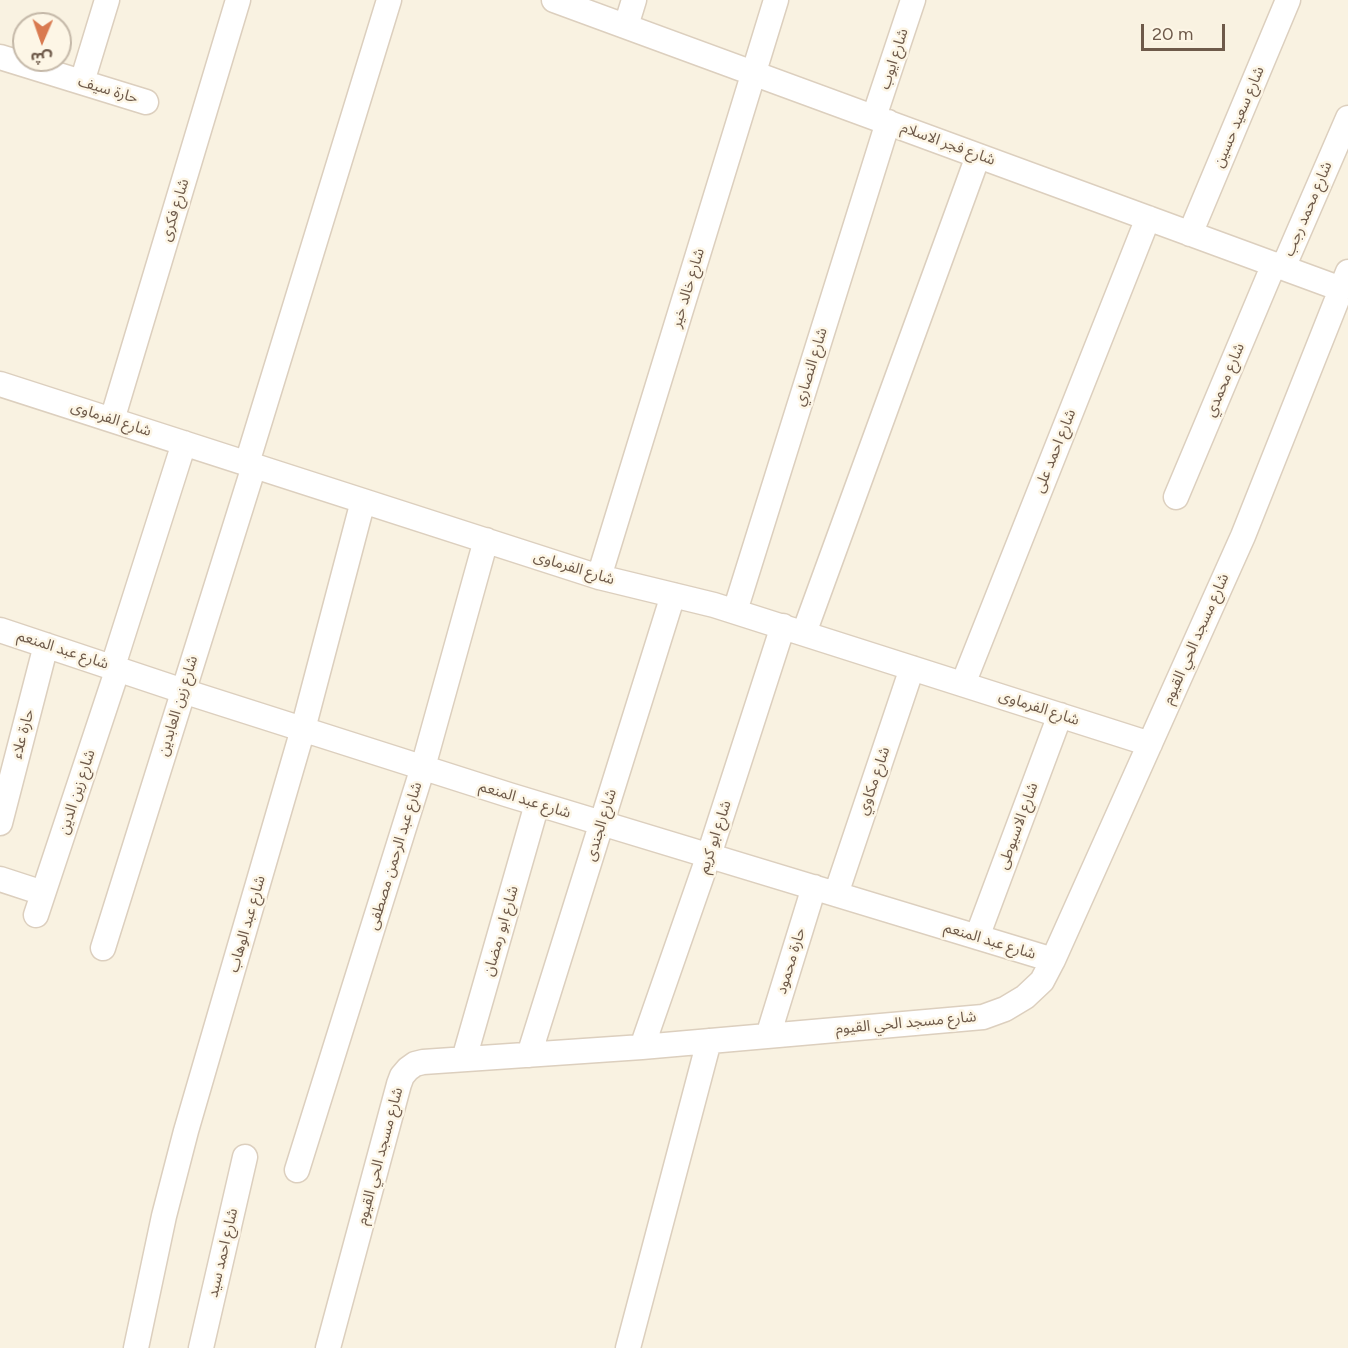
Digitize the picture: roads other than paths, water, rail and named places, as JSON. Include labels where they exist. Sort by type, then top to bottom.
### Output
[{"type":"street","points":[[82,82],[107,0]]},
{"type":"street","name":"شارع فكرى","points":[[112,420],[238,0]]},
{"type":"street","name":"شارع زين العابدين","points":[[103,948],[183,691],[389,0]]},
{"type":"street","name":"شارع فجر الاسلام","points":[[554,0],[1278,266],[1344,280]]},
{"type":"street","points":[[626,26],[634,0]]},
{"type":"street","name":"شارع خالد خير","points":[[599,577],[776,0]]},
{"type":"street","name":"شارع ايوب","points":[[881,120],[913,0]]},
{"type":"street","name":"شارع سعيد حسين","points":[[1190,234],[1288,0]]},
{"type":"street","name":"حارة سيف","points":[[0,57],[146,102]]},
{"type":"street","name":"شارع محمد رجب","points":[[1278,266],[1348,118]]},
{"type":"street","name":"شارع النصاري","points":[[735,611],[881,120]]},
{"type":"street","name":"شارع ابو كريم","points":[[642,1047],[793,630],[978,156]]},
{"type":"street","name":"شارع احمد على","points":[[963,684],[1148,218]]},
{"type":"street","name":"شارع محمدي","points":[[1176,497],[1278,266]]},
{"type":"street","name":"شارع مسجد الحي القيوم","points":[[328,1348],[402,1076],[415,1064],[983,1017],[1025,998],[1042,981],[1243,536],[1344,280]]},
{"type":"street","name":"شارع الفرماوى","points":[[0,384],[599,577],[714,604],[1150,744]]},
{"type":"street","name":"شارع زين الدين","points":[[0,879],[40,904],[116,667],[184,443]]},
{"type":"street","name":"شارع عبد الوهاب","points":[[136,1348],[164,1216],[186,1131],[303,729],[363,501]]},
{"type":"street","name":"شارع عبد الرحمن مصطفى","points":[[297,1170],[423,767],[486,540]]},
{"type":"street","name":"شارع الجندى","points":[[529,1055],[673,595]]},
{"type":"street","name":"شارع عبد المنعم","points":[[0,630],[537,804],[1053,960]]},
{"type":"street","name":"حارة علاء","points":[[0,823],[46,645]]},
{"type":"street","name":"شارع مكاوي","points":[[825,890],[912,668]]},
{"type":"street","name":"شارع الاسيوطى","points":[[977,937],[1059,715]]},
{"type":"street","name":"شارع ابو رمضان","points":[[464,1059],[537,804]]},
{"type":"street","name":"حارة محمود","points":[[768,1036],[825,890]]},
{"type":"street","points":[[628,1348],[709,1041]]},
{"type":"street","name":"شارع احمد سيد","points":[[201,1348],[245,1157]]}]
